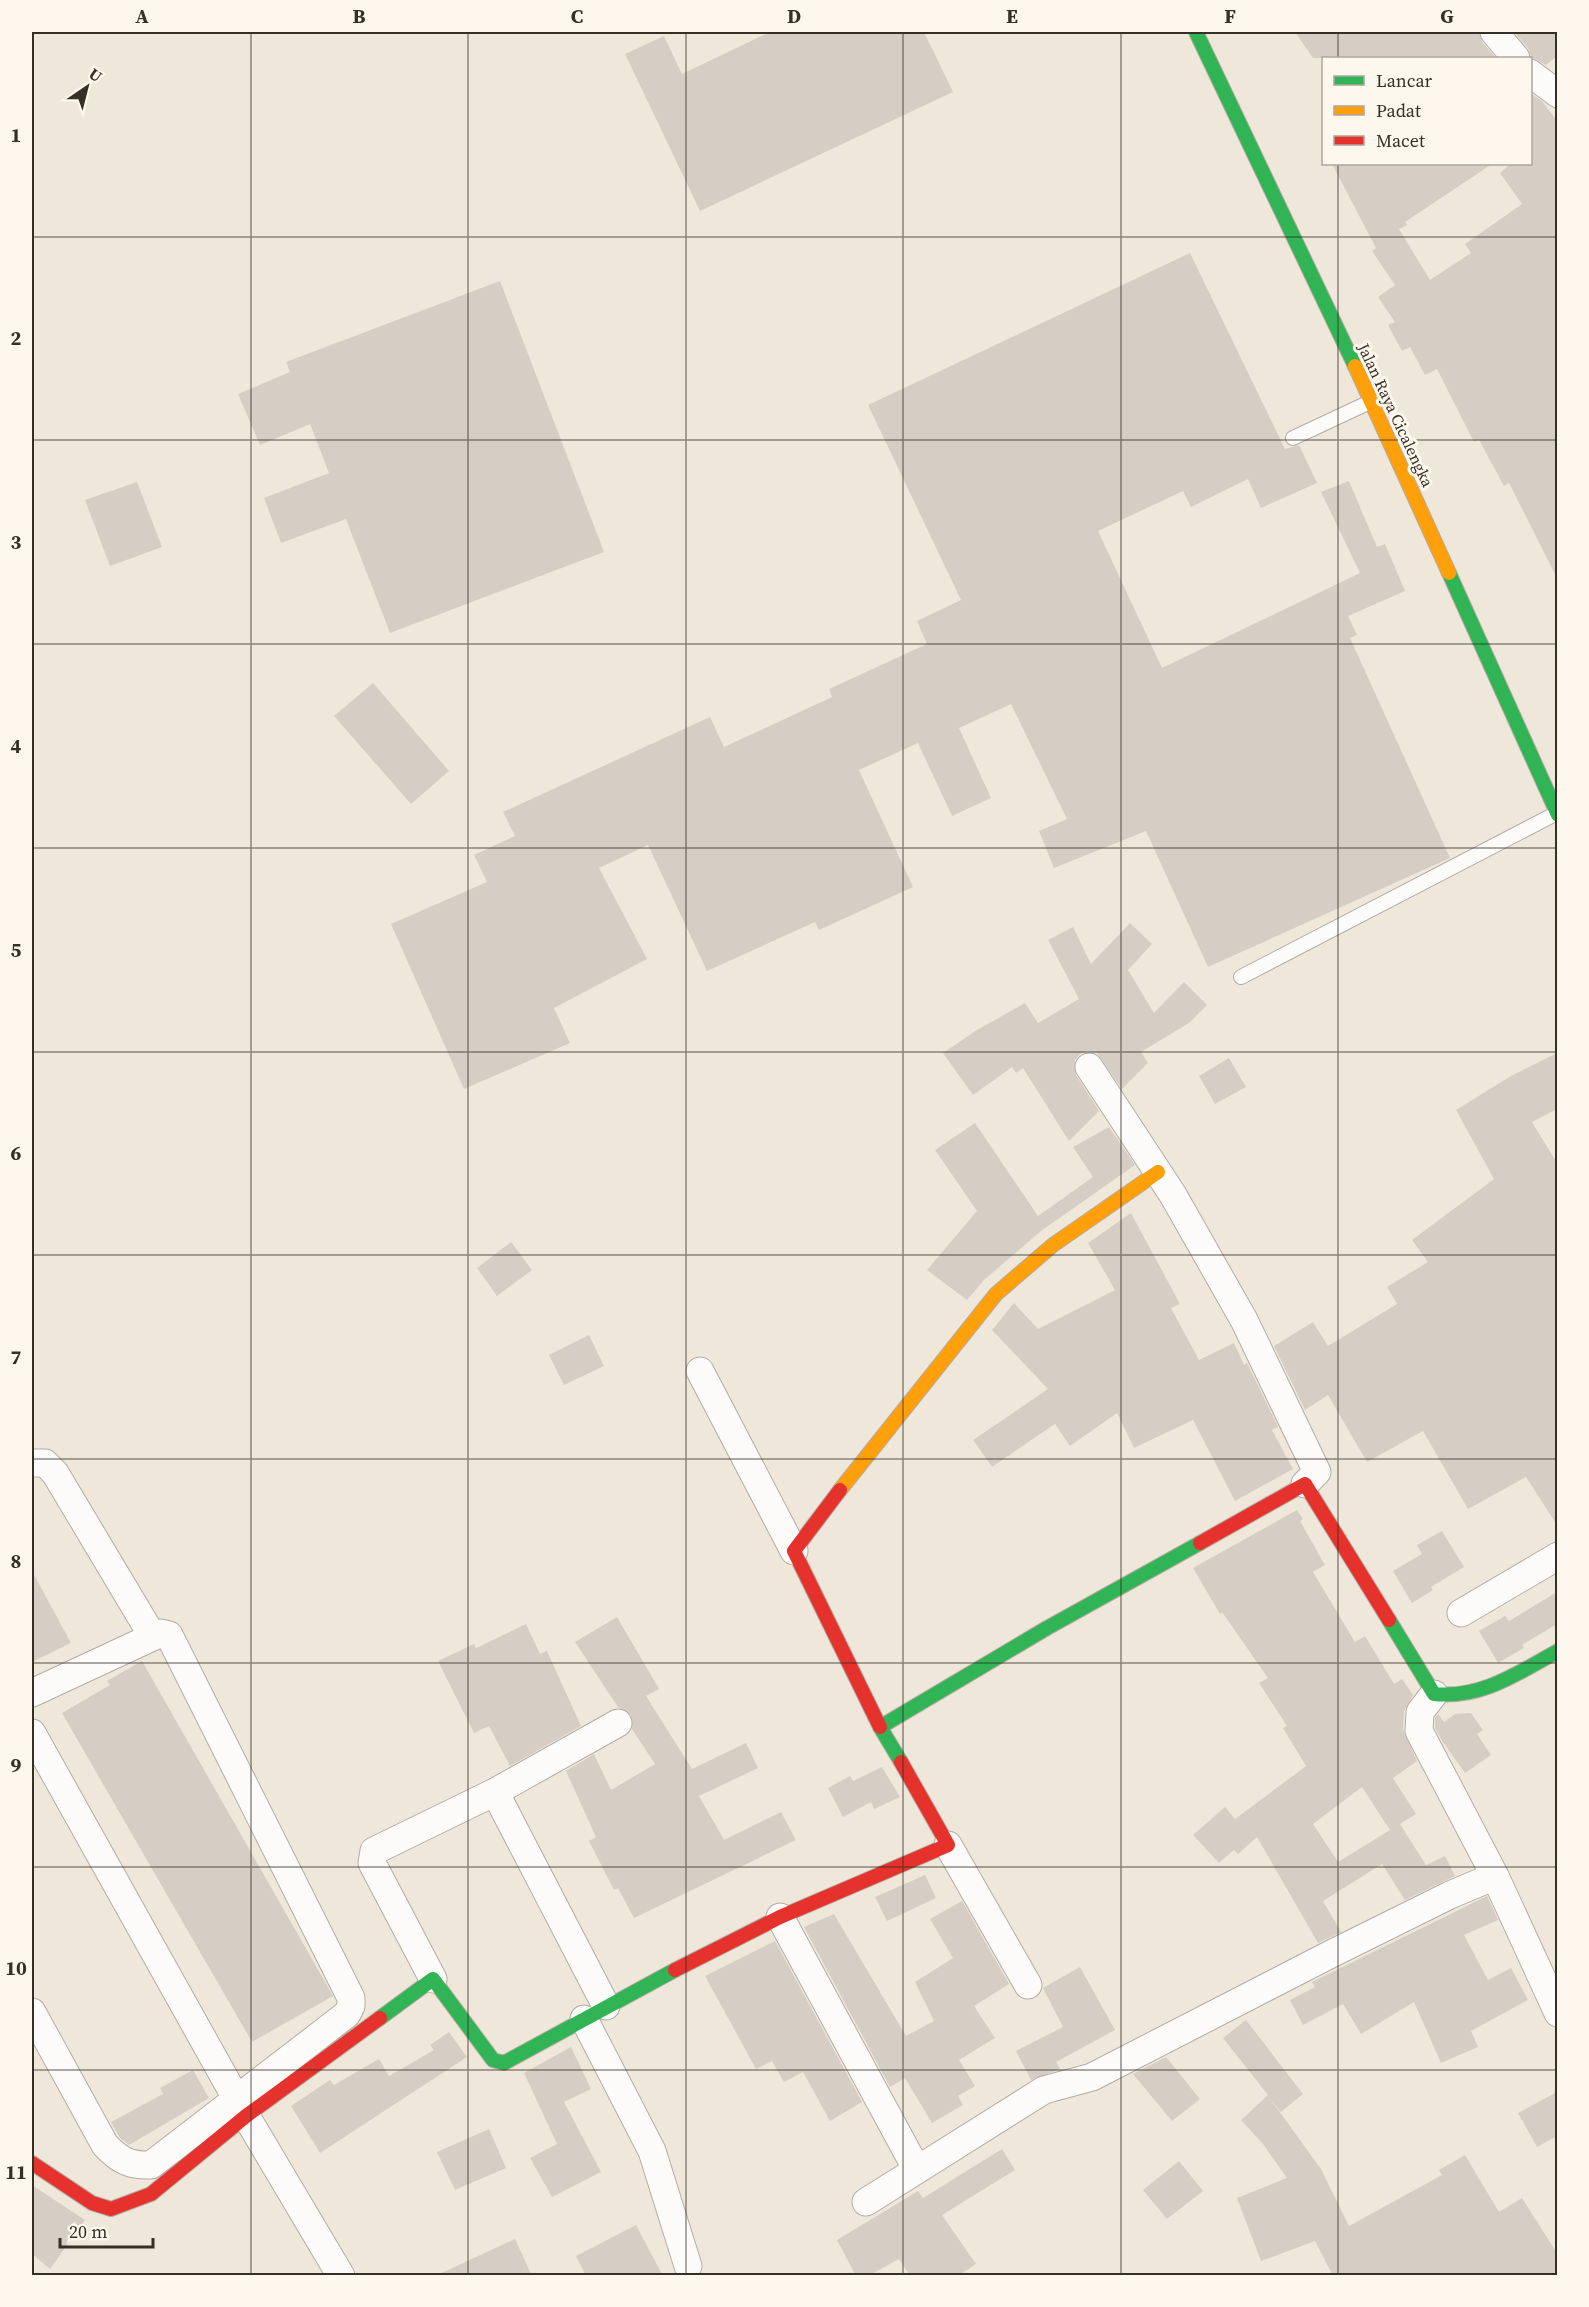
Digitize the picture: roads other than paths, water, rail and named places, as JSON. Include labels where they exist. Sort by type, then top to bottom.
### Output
[{"type":"street","name":"Jalan Raya Cicalengka","points":[[1196,32],[1372,401],[1557,814]]},
{"type":"street","points":[[1494,32],[1515,57]]},
{"type":"street","points":[[1532,75],[1557,94]]},
{"type":"street","points":[[880,1727],[1047,1628],[1305,1484],[1317,1472],[1244,1320],[1158,1172],[1089,1067]]},
{"type":"street","points":[[794,1551],[802,1536],[996,1294],[1053,1245],[1158,1172]]},
{"type":"street","points":[[700,1371],[794,1551],[880,1727],[934,1817],[1028,1985]]},
{"type":"street","points":[[32,1463],[45,1463],[55,1473],[153,1637]]},
{"type":"street","points":[[1305,1484],[1434,1694]]},
{"type":"street","points":[[1461,1613],[1557,1556]]},
{"type":"street","points":[[32,1693],[161,1633],[169,1635],[351,1998],[351,2006],[347,2014],[241,2107],[151,2194],[111,2209],[92,2203],[32,2163]]},
{"type":"street","points":[[1434,1694],[1459,1697],[1475,1694],[1557,1651]]},
{"type":"street","points":[[1434,1694],[1420,1712],[1419,1731],[1495,1876],[1557,2013]]},
{"type":"street","points":[[618,1723],[495,1792],[377,1849],[372,1854],[372,1863],[433,1979],[493,2060],[504,2063],[595,2012],[780,1917],[948,1845]]},
{"type":"street","points":[[32,1733],[241,2107],[341,2276]]},
{"type":"street","points":[[495,1792],[595,2012],[652,2151],[688,2265]]},
{"type":"street","points":[[866,2202],[1044,2090],[1092,2077],[1331,1954],[1450,1895],[1495,1876]]},
{"type":"street","points":[[780,1917],[917,2170]]},
{"type":"street","points":[[33,2017],[105,2145],[117,2158],[135,2166],[151,2165],[433,1979]]},
{"type":"lane","points":[[1293,438],[1372,401]]},
{"type":"lane","points":[[1241,977],[1557,814]]}]
